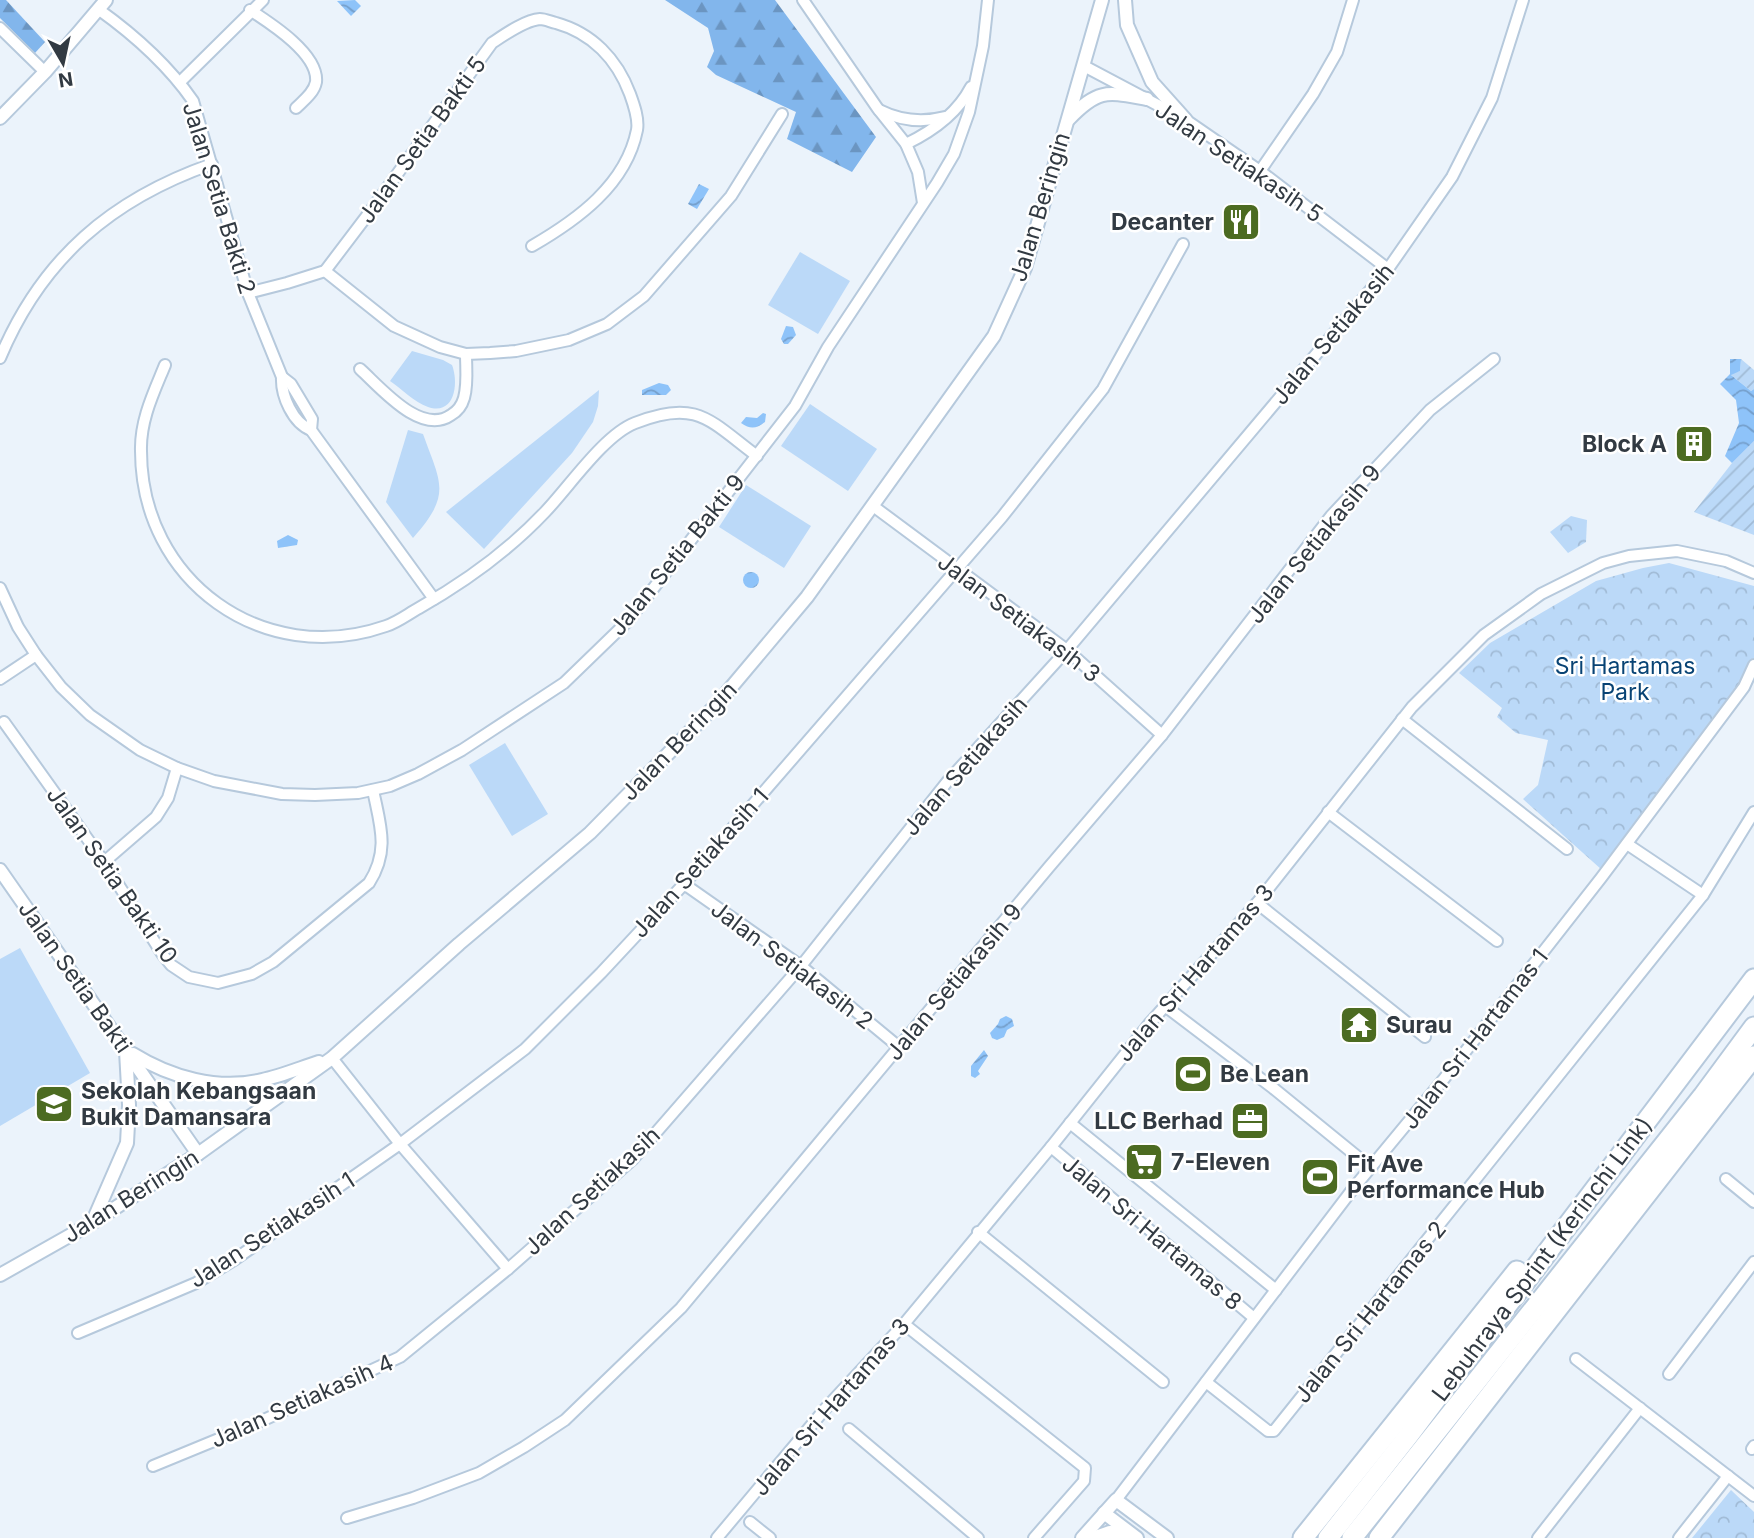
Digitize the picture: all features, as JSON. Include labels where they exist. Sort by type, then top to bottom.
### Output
[{"type":"highway","name":"Lebuhraya Sprint (Kerinchi Link)","points":[[1328,1538],[1754,979]]},
{"type":"highway","points":[[1303,1538],[1720,1023]]},
{"type":"highway","name":"Lebuhraya Sprint (Kerinchi Link)","points":[[1352,1538],[1703,1096],[1754,1027]]},
{"type":"highway","points":[[1379,1538],[1754,1056]]},
{"type":"street","points":[[180,82],[262,0]]},
{"type":"street","points":[[803,0],[878,109],[906,144],[918,172],[923,203]]},
{"type":"street","name":"Jalan Setia Bakti 9","points":[[0,588],[18,627],[61,687],[98,722],[140,750],[177,768],[214,781],[282,794],[315,795],[390,786],[442,761],[564,683],[628,621],[795,406],[828,347],[946,169],[961,138],[976,78],[988,0]]},
{"type":"street","name":"Jalan Beringin","points":[[0,1275],[92,1223],[198,1154],[332,1058],[459,944],[590,833],[718,703],[807,597],[994,337],[1025,268],[1102,0]]},
{"type":"street","points":[[1125,0],[1128,25],[1152,82],[1186,120]]},
{"type":"street","points":[[1261,172],[1314,94],[1337,52],[1353,0]]},
{"type":"street","name":"Jalan Setiakasih","points":[[332,1058],[400,1144],[508,1269],[633,1159],[801,966],[947,782],[1067,650],[1388,269],[1452,177],[1492,98],[1522,0]]},
{"type":"street","points":[[0,118],[45,72],[102,4]]},
{"type":"street","name":"Jalan Setia Bakti 2","points":[[102,4],[180,82],[192,100],[248,293],[282,377],[281,391],[286,401],[301,426],[310,430],[434,599]]},
{"type":"street","points":[[250,10],[283,32],[313,68],[316,81],[310,94],[296,108]]},
{"type":"street","name":"Jalan Setia Bakti 5","points":[[325,271],[492,43],[514,29],[540,19],[569,27],[604,51],[623,75],[634,104],[638,127],[624,165],[607,187],[586,210],[559,231],[532,246]]},
{"type":"street","points":[[0,28],[45,72]]},
{"type":"street","name":"Jalan Setiakasih 5","points":[[1084,66],[1186,120],[1261,172],[1388,269]]},
{"type":"street","points":[[906,144],[935,129],[948,117],[967,96],[976,78]]},
{"type":"street","points":[[1066,121],[1086,101],[1108,93],[1147,99]]},
{"type":"street","points":[[878,109],[912,120],[948,117]]},
{"type":"street","points":[[248,293],[325,271],[394,326],[440,347],[466,354],[516,351],[569,340],[607,324],[635,303],[671,266],[731,196],[782,114]]},
{"type":"street","points":[[0,358],[26,304],[46,276],[93,228],[120,207],[149,190],[212,164]]},
{"type":"street","name":"Jalan Setiakasih 1","points":[[78,1333],[196,1283],[234,1260],[400,1144],[525,1048],[601,973],[684,884],[1002,517],[1102,389],[1183,244]]},
{"type":"street","points":[[360,369],[406,408],[427,421],[435,421],[449,417],[463,401],[466,354]]},
{"type":"street","name":"Jalan Setiakasih 9","points":[[347,1518],[413,1498],[479,1473],[524,1447],[565,1420],[681,1308],[1162,735],[1331,516],[1430,410],[1494,359]]},
{"type":"street","points":[[165,365],[148,406],[140,450],[146,501],[166,550],[186,576],[223,609],[274,631],[307,637],[347,636],[388,625],[434,599],[511,545],[546,512],[608,442],[633,423],[677,412],[690,412],[703,416],[757,456]]},
{"type":"street","name":"Jalan Setiakasih 3","points":[[873,506],[1067,650],[1162,735]]},
{"type":"street","name":"Jalan Sri Hartamas 3","points":[[717,1538],[825,1409],[904,1324],[1165,1006],[1257,903],[1402,719],[1484,635],[1541,594],[1603,564],[1629,556],[1677,551],[1726,561],[1754,573]]},
{"type":"street","points":[[0,679],[36,655]]},
{"type":"street","name":"Jalan Sri Hartamas 1","points":[[1082,1538],[1116,1500],[1370,1167],[1443,1080],[1628,844],[1744,687],[1754,665]]},
{"type":"street","points":[[1402,719],[1567,849]]},
{"type":"street","name":"Jalan Setia Bakti 10","points":[[4,722],[104,862],[171,965],[181,973],[203,981],[218,983],[235,980],[273,962],[369,883],[377,871],[383,839],[373,790]]},
{"type":"street","points":[[104,862],[156,817],[168,798],[177,768]]},
{"type":"street","name":"Jalan Sri Hartamas 2","points":[[1206,1382],[1268,1431],[1274,1431],[1703,895],[1754,811]]},
{"type":"street","points":[[1328,812],[1497,941]]},
{"type":"street","points":[[1628,844],[1703,895]]},
{"type":"street","name":"Jalan Setia Bakti","points":[[0,870],[198,1154]]},
{"type":"street","name":"Jalan Setiakasih 2","points":[[684,884],[801,966],[899,1047]]},
{"type":"street","points":[[1257,903],[1425,1037]]},
{"type":"street","points":[[1165,1006],[1273,1088],[1370,1167]]},
{"type":"street","points":[[126,1050],[152,1066],[188,1079],[222,1083],[260,1081],[332,1058]]},
{"type":"street","points":[[92,1223],[127,1143],[129,1105],[126,1050]]},
{"type":"street","points":[[1728,1090],[1754,1069]]},
{"type":"street","name":"Jalan Sri Hartamas 8","points":[[1070,1123],[1276,1290]]},
{"type":"street","name":"Jalan Sri Hartamas 8","points":[[1051,1147],[1254,1318]]},
{"type":"street","points":[[1726,1179],[1754,1202]]},
{"type":"street","points":[[978,1233],[1163,1382]]},
{"type":"street","points":[[1669,1374],[1754,1262]]},
{"type":"street","name":"Jalan Setiakasih 4","points":[[153,1466],[255,1424],[400,1357],[508,1269]]},
{"type":"street","points":[[904,1324],[1085,1468],[1083,1480],[1034,1538]]},
{"type":"street","points":[[1576,1359],[1754,1496]]},
{"type":"street","points":[[1538,1538],[1640,1408]]},
{"type":"street","points":[[849,1429],[978,1538]]},
{"type":"street","points":[[1679,1538],[1728,1476]]},
{"type":"street","points":[[1116,1500],[1167,1538]]},
{"type":"street","points":[[1104,1513],[1134,1536]]},
{"type":"street","points":[[750,1522],[770,1538]]},
{"type":"street","points":[[1093,1538],[1110,1532],[1134,1536]]},
{"type":"green space","points":[[0,0],[6,0],[45,42],[35,53],[0,18]]},
{"type":"green space","points":[[665,0],[775,0],[876,137],[852,172],[787,139],[796,112],[716,75],[707,67],[714,51],[708,28]]},
{"type":"green space","points":[[800,252],[850,281],[818,334],[768,305]]},
{"type":"green space","points":[[412,351],[452,365],[455,389],[444,407],[437,409],[423,405],[390,381]]},
{"type":"green space","points":[[1741,359],[1754,370],[1754,389],[1751,391],[1730,374],[1740,371]]},
{"type":"green space","points":[[599,390],[593,422],[572,453],[484,549],[446,512]]},
{"type":"green space","points":[[810,404],[877,449],[848,491],[781,446]]},
{"type":"green space","points":[[408,430],[423,434],[435,465],[439,488],[434,510],[413,538],[386,502]]},
{"type":"green space","points":[[1754,441],[1754,535],[1694,512],[1732,463]]},
{"type":"green space","points":[[746,485],[811,526],[784,568],[719,527]]},
{"type":"green space","points":[[1571,516],[1587,520],[1586,542],[1568,553],[1550,532]]},
{"type":"green space","name":"Sri Hartamas Park","points":[[1669,563],[1754,586],[1754,661],[1742,686],[1602,870],[1523,799],[1538,785],[1548,740],[1516,733],[1497,717],[1502,708],[1459,673],[1490,643],[1596,581]]},
{"type":"green space","points":[[505,743],[548,814],[512,836],[469,765]]},
{"type":"green space","points":[[20,948],[90,1073],[0,1126],[0,959]]},
{"type":"green space","points":[[1731,1490],[1754,1512],[1754,1538],[1692,1538]]},
{"type":"water","points":[[355,0],[361,6],[351,16],[337,1]]},
{"type":"water","points":[[699,184],[709,189],[697,209],[688,204]]},
{"type":"water","points":[[786,326],[793,327],[796,335],[788,344],[784,344],[781,339]]},
{"type":"water","points":[[1730,359],[1741,359],[1740,371],[1731,375],[1751,391],[1754,389],[1754,441],[1732,463],[1725,456],[1739,423],[1736,400],[1720,384],[1730,374]]},
{"type":"water","points":[[659,383],[668,385],[671,390],[666,395],[642,395],[642,390]]},
{"type":"water","points":[[763,413],[766,414],[765,422],[759,426],[751,427],[741,423],[746,417],[757,418]]},
{"type":"water","points":[[288,535],[298,540],[297,545],[278,548],[277,541]]},
{"type":"water","points":[[751,572],[757,574],[757,586],[751,588],[745,586],[743,580],[745,574]]},
{"type":"water","points":[[1006,1016],[1012,1019],[1014,1026],[1007,1030],[1004,1037],[997,1040],[992,1038],[990,1033],[1000,1019]]},
{"type":"water","points":[[984,1050],[988,1056],[978,1071],[980,1074],[975,1078],[971,1076],[971,1066]]},
{"type":"place","name":"Decanter","points":[[1241,222]]},
{"type":"place","name":"Block A","points":[[1694,444]]},
{"type":"place","name":"Surau","points":[[1359,1025]]},
{"type":"place","name":"Be Lean","points":[[1193,1074]]},
{"type":"place","name":"Sekolah Kebangsaan Bukit Damansara","points":[[54,1104]]},
{"type":"place","name":"LLC Berhad","points":[[1250,1121]]},
{"type":"place","name":"7-Eleven","points":[[1144,1162]]},
{"type":"place","name":"Fit Ave Performance Hub","points":[[1320,1177]]}]
